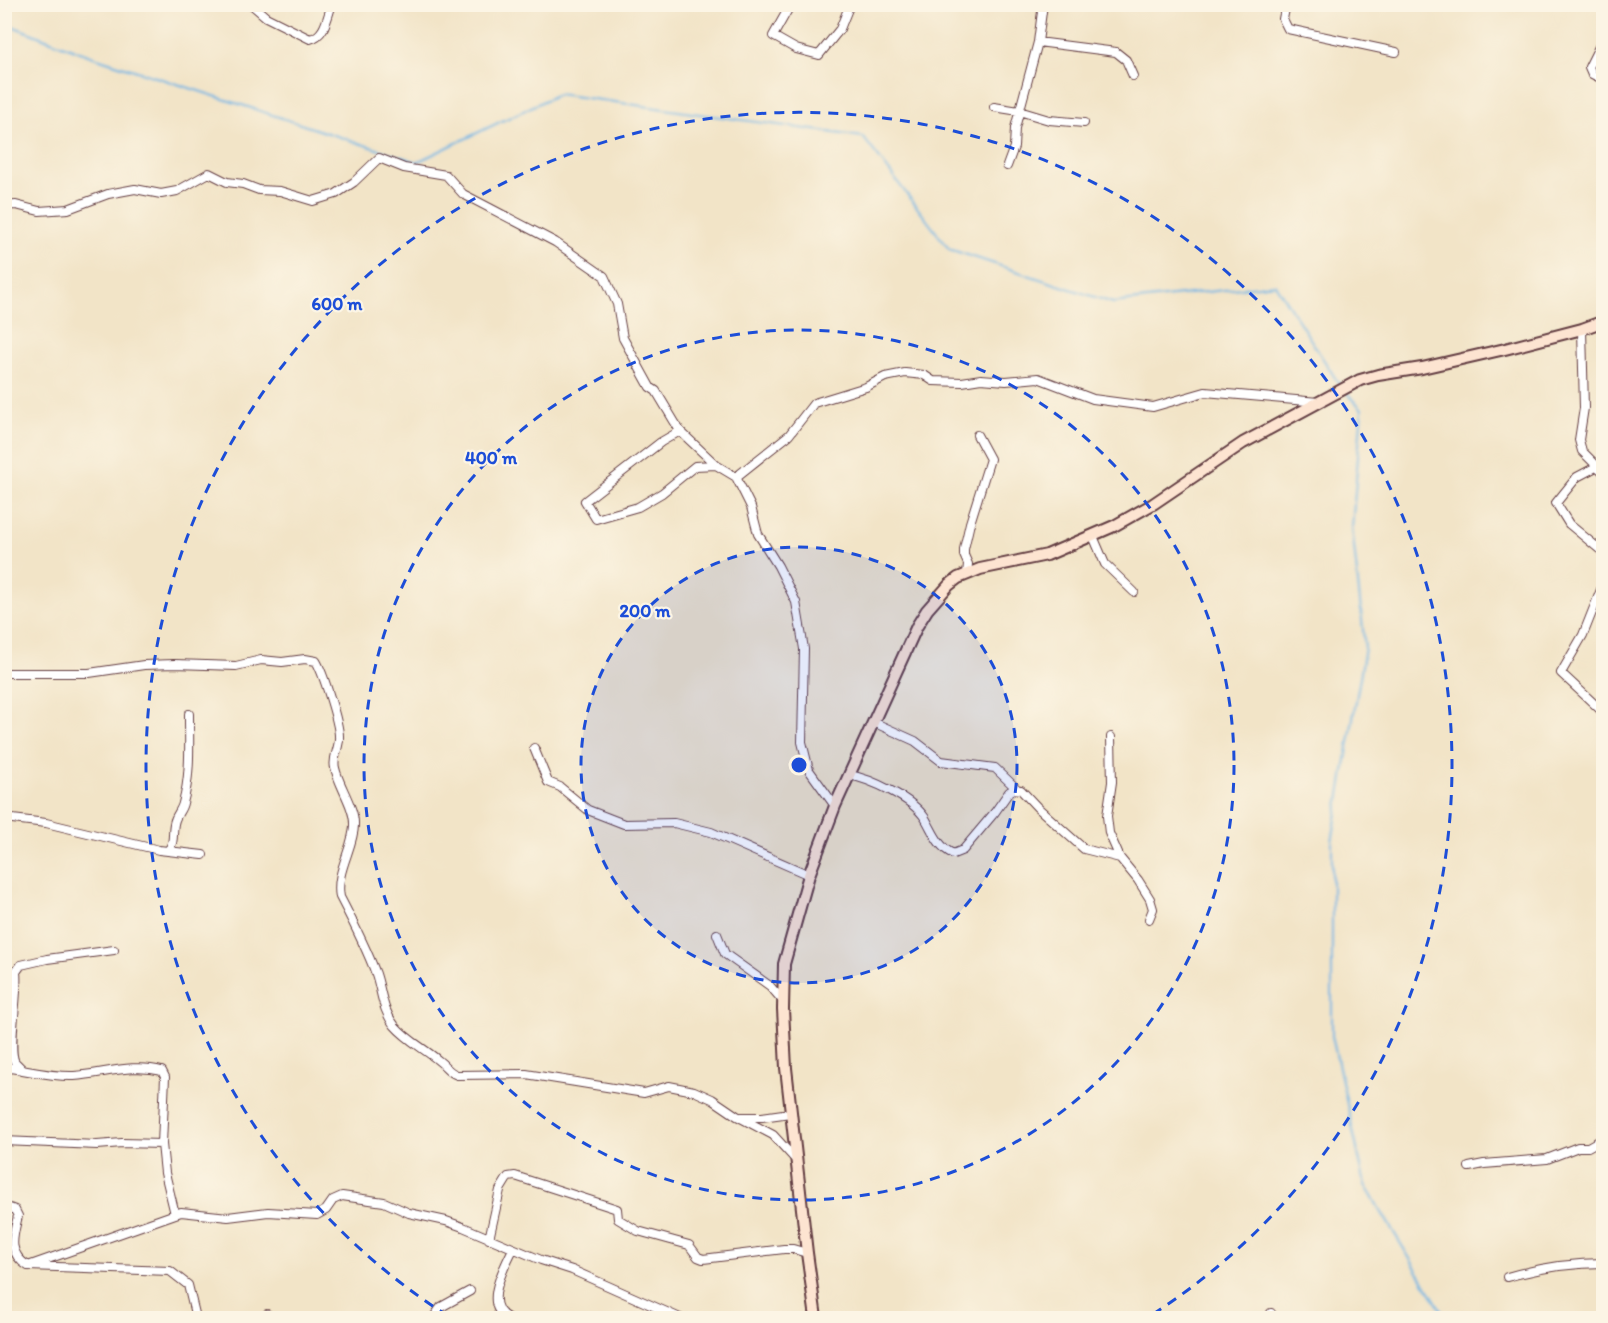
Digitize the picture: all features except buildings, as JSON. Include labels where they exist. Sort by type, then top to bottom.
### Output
[{"type":"street","points":[[251,4],[266,17],[310,39],[318,36],[322,31],[332,4]]},
{"type":"street","points":[[791,4],[773,36],[796,49],[819,55],[840,29],[850,4]]},
{"type":"street","points":[[1007,166],[1014,147],[1015,128],[1038,42],[1043,4]]},
{"type":"street","points":[[1286,4],[1283,19],[1288,29],[1396,52]]},
{"type":"street","points":[[1604,37],[1589,67],[1592,74],[1604,80]]},
{"type":"street","points":[[1038,42],[1116,52],[1126,60],[1133,76]]},
{"type":"street","points":[[994,107],[1019,111],[1049,120],[1084,123]]},
{"type":"street","points":[[4,206],[39,211],[68,209],[108,194],[135,189],[161,194],[177,191],[209,173],[227,182],[243,184],[259,190],[280,191],[313,201],[336,194],[354,182],[379,158],[404,168],[446,175],[463,194],[555,242],[604,276],[617,304],[623,338],[650,387],[656,391],[680,431],[716,465],[736,477],[751,507],[758,534],[778,566],[795,602],[804,649],[802,742],[809,770],[835,806]]},
{"type":"street","points":[[816,1318],[790,1113],[783,1001],[784,964],[809,874],[835,806],[907,646],[927,610],[949,585],[967,574],[1047,555],[1093,536],[1153,504],[1244,443],[1360,380],[1505,349],[1604,321]]},
{"type":"street","points":[[1582,329],[1584,408],[1579,440],[1582,451],[1604,473]]},
{"type":"street","points":[[736,477],[789,435],[814,403],[866,387],[885,377],[905,373],[924,375],[933,381],[962,382],[981,379],[1006,381],[1038,378],[1093,399],[1154,407],[1204,392],[1318,402]]},
{"type":"street","points":[[680,431],[661,442],[585,501],[596,519],[638,507],[662,493],[695,466],[716,465]]},
{"type":"street","points":[[967,574],[968,564],[964,549],[990,459],[977,435]]},
{"type":"street","points":[[1596,467],[1577,477],[1556,503],[1569,524],[1604,553]]},
{"type":"street","points":[[1093,536],[1105,564],[1134,592]]},
{"type":"street","points":[[1604,582],[1583,635],[1561,673],[1604,713]]},
{"type":"street","points":[[4,673],[50,671],[89,673],[144,665],[175,664],[236,666],[261,660],[282,662],[305,659],[316,662],[324,676],[339,736],[334,766],[355,823],[346,854],[339,890],[340,897],[364,945],[377,976],[381,1000],[395,1025],[408,1038],[456,1075],[526,1074],[644,1092],[669,1086],[694,1091],[773,1135],[797,1161]]},
{"type":"street","points":[[168,850],[173,843],[176,819],[186,792],[189,714]]},
{"type":"street","points":[[873,722],[915,741],[941,761],[995,768],[1019,790],[1022,790],[1036,807],[1084,849],[1120,858]]},
{"type":"street","points":[[1111,737],[1112,782],[1107,816],[1109,833],[1120,858],[1150,899],[1153,909],[1149,919]]},
{"type":"street","points":[[534,748],[548,782],[560,787],[588,810],[624,824],[674,823],[711,832],[809,874]]},
{"type":"street","points":[[849,775],[861,777],[910,802],[924,817],[930,831],[945,850],[953,854],[963,850],[1009,792],[1014,789],[1019,790]]},
{"type":"street","points":[[4,818],[46,823],[168,850],[203,855]]},
{"type":"street","points":[[717,933],[725,954],[770,986],[783,1001]]},
{"type":"street","points":[[23,1070],[15,1063],[12,1052],[17,1002],[16,972],[21,965],[114,950]]},
{"type":"street","points":[[4,970],[16,972]]},
{"type":"street","points":[[4,1067],[74,1076],[124,1069],[153,1068],[162,1071],[165,1077],[162,1144],[165,1173],[175,1214]]},
{"type":"street","points":[[737,1116],[762,1117],[790,1113]]},
{"type":"street","points":[[1469,1167],[1547,1159],[1578,1147],[1588,1147],[1604,1138]]},
{"type":"street","points":[[4,1141],[97,1145],[162,1144]]},
{"type":"street","points":[[489,1239],[501,1190],[508,1177],[515,1176],[616,1209],[618,1219],[638,1231],[689,1245],[698,1257],[703,1259],[784,1249],[793,1249],[807,1254]]},
{"type":"street","points":[[28,1266],[181,1212],[228,1217],[286,1212],[317,1215],[326,1210],[333,1200],[342,1196],[384,1202],[409,1213],[446,1221],[555,1266],[572,1270],[680,1318]]},
{"type":"street","points":[[4,1206],[15,1210],[18,1216],[13,1248],[20,1260],[28,1266],[170,1271],[188,1285],[196,1318]]},
{"type":"street","points":[[508,1318],[497,1310],[496,1300],[501,1277],[513,1249]]},
{"type":"street","points":[[1507,1277],[1577,1263],[1604,1263]]},
{"type":"street","points":[[433,1318],[441,1307],[470,1291]]},
{"type":"waterway","points":[[4,23],[88,55],[417,162],[558,94],[863,137],[949,249],[1113,303],[1275,284],[1341,387]]},
{"type":"waterway","points":[[1345,391],[1362,409],[1352,528],[1365,648],[1332,842],[1332,1036],[1365,1185],[1446,1318]]}]
